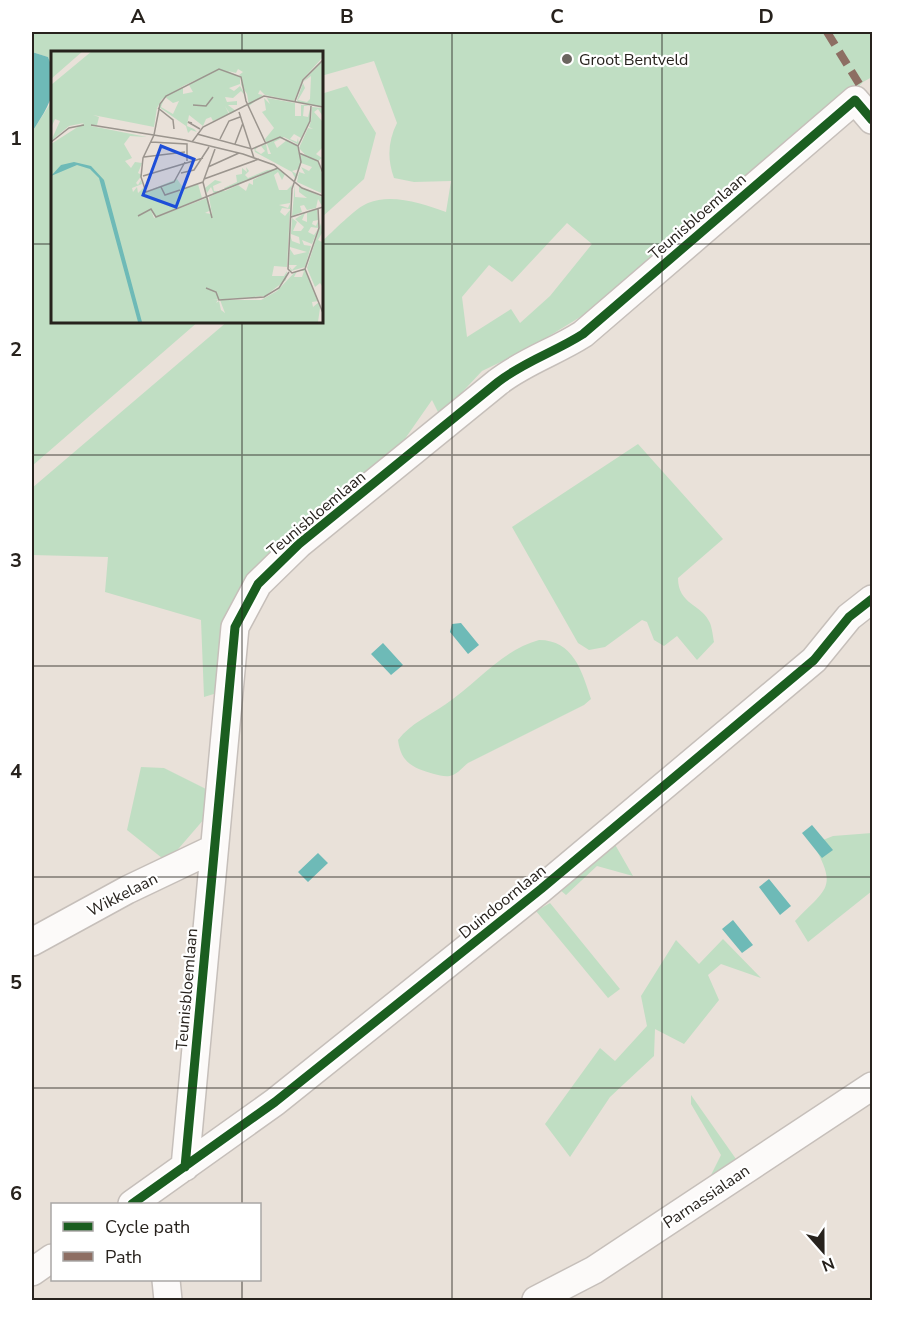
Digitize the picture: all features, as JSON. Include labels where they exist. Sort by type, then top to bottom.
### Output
[{"type":"street","name":"Teunisbloemlaan","points":[[185,1167],[235,627],[258,584],[299,544],[520,365],[548,355],[583,334],[864,110]]},
{"type":"street","name":"Duindoornlaan","points":[[135,1203],[159,1196],[185,1167],[275,1102],[541,889],[814,660],[849,617],[873,599]]},
{"type":"street","name":"Wikkelaan","points":[[32,942],[127,890],[213,849]]},
{"type":"street","name":"Parnassialaan","points":[[536,1300],[594,1270],[873,1086]]},
{"type":"street","points":[[32,1272],[51,1259]]},
{"type":"street","points":[[165,1281],[168,1300]]},
{"type":"green space","points":[[32,32],[872,32],[872,77],[863,82],[843,103],[590,311],[528,349],[482,371],[440,416],[432,400],[393,456],[293,540],[217,693],[204,697],[201,620],[105,592],[108,557],[32,555],[32,488],[227,322],[322,322],[322,241],[357,210],[377,200],[397,199],[446,212],[451,181],[414,182],[394,178],[390,164],[390,150],[397,123],[374,61],[322,76],[322,51],[51,51],[51,64],[48,57],[32,52]],"holes":[[[567,223],[592,244],[550,296],[520,323],[511,309],[467,337],[462,297],[489,265],[512,282]]]},
{"type":"green space","points":[[347,86],[376,133],[364,179],[322,217],[322,94]]},
{"type":"green space","points":[[51,103],[51,322],[198,322],[32,466],[32,132]]},
{"type":"green space","points":[[638,444],[723,539],[678,578],[682,594],[702,612],[711,627],[714,642],[697,660],[677,636],[664,646],[654,640],[647,622],[642,620],[605,647],[589,650],[578,643],[512,527]]},
{"type":"green space","points":[[539,640],[551,641],[568,651],[580,668],[591,699],[584,705],[468,763],[450,776],[441,776],[414,767],[405,759],[398,740],[409,729],[457,696],[501,659]]},
{"type":"green space","points":[[141,767],[164,768],[214,793],[211,811],[167,862],[127,830]]},
{"type":"green space","points":[[872,833],[872,891],[808,942],[795,921],[821,894],[827,879],[821,859],[813,844],[833,836]]},
{"type":"green space","points":[[613,841],[633,876],[597,866],[566,895],[559,889]]},
{"type":"green space","points":[[550,903],[620,989],[608,998],[536,911]]},
{"type":"green space","points":[[723,939],[761,978],[721,964],[708,975],[719,1000],[684,1044],[655,1029],[654,1056],[610,1097],[570,1157],[545,1124],[600,1048],[615,1061],[647,1026],[641,996],[676,940],[699,964]]},
{"type":"green space","points":[[691,1095],[736,1159],[710,1177],[721,1155],[691,1104]]},
{"type":"water","points":[[32,52],[48,57],[51,65],[51,97],[32,132]]},
{"type":"water","points":[[461,623],[479,645],[468,654],[450,632],[452,624]]},
{"type":"water","points":[[383,643],[403,665],[391,675],[371,654]]},
{"type":"water","points":[[812,825],[833,850],[822,858],[802,833]]},
{"type":"water","points":[[318,853],[328,863],[308,882],[298,872]]},
{"type":"water","points":[[769,879],[791,906],[780,915],[759,887]]},
{"type":"water","points":[[733,920],[753,945],[742,953],[722,929]]},
{"type":"marked path","points":[[827,32],[863,90]]},
{"type":"cycle path","points":[[185,1167],[235,627],[258,584],[299,544],[498,382],[519,368],[583,334],[855,100],[872,120]]},
{"type":"cycle path","points":[[133,1203],[275,1102],[541,889],[814,660],[849,617],[872,599]]},
{"type":"place","name":"Groot Bentveld","points":[[567,59]]}]
